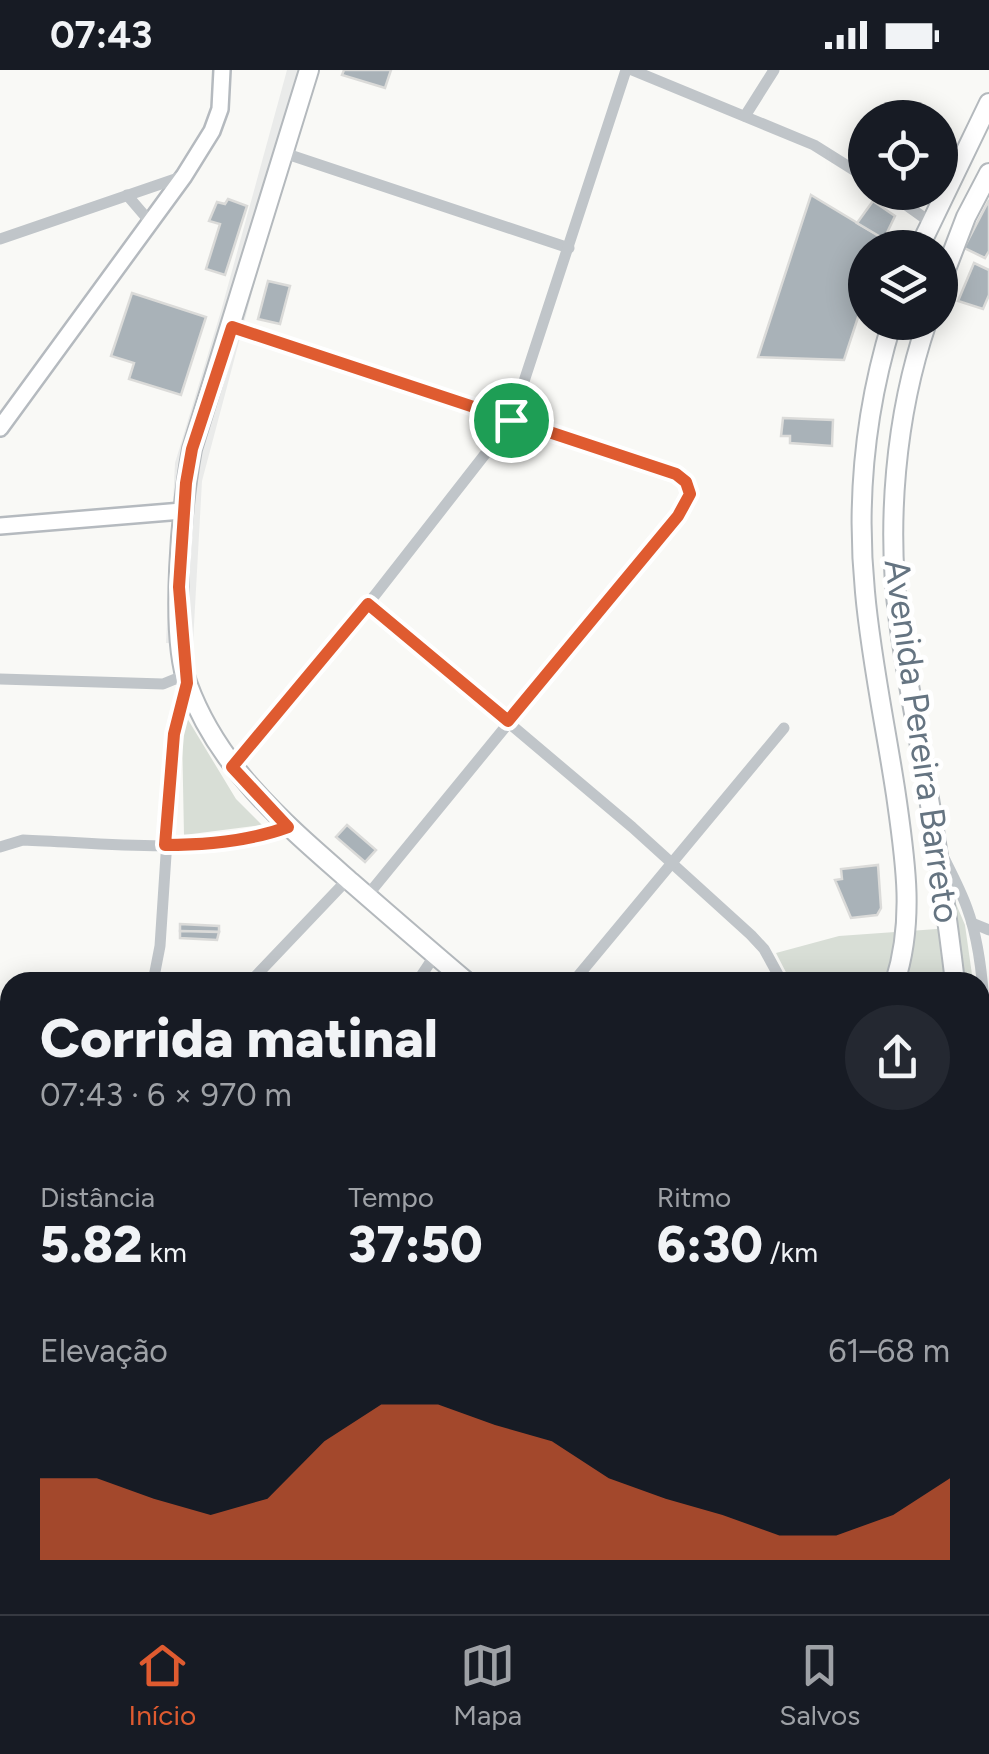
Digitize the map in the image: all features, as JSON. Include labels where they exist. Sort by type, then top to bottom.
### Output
[{"type":"main road","points":[[0,428],[212,132],[220,110],[222,70]]},
{"type":"main road","points":[[309,70],[192,449],[182,512],[179,587],[186,679],[232,767],[288,827],[455,972]]},
{"type":"main road","points":[[927,230],[989,104]]},
{"type":"main road","points":[[958,238],[989,173]]},
{"type":"main road","name":"Avenida Pereira Barreto","points":[[888,340],[869,418],[862,532],[865,592],[907,879],[906,924],[896,972]]},
{"type":"main road","name":"Avenida Pereira Barreto","points":[[922,340],[902,429],[894,550],[899,622],[954,972]]},
{"type":"main road","points":[[0,526],[182,512]]},
{"type":"street","points":[[232,767],[368,604],[511,420],[629,70],[745,116],[828,152],[848,165]]},
{"type":"street","points":[[745,116],[774,70]]},
{"type":"street","points":[[284,153],[568,248]]},
{"type":"street","points":[[0,239],[184,176]]},
{"type":"street","points":[[127,195],[150,223]]},
{"type":"street","points":[[913,210],[930,222]]},
{"type":"street","points":[[232,327],[676,474],[686,482],[690,494],[678,516],[367,896]]},
{"type":"street","points":[[368,604],[751,934],[777,972]]},
{"type":"street","points":[[0,679],[163,684],[186,679],[174,734],[160,946],[154,972]]},
{"type":"street","points":[[581,972],[784,728]]},
{"type":"street","points":[[0,847],[23,840],[194,845],[288,827]]},
{"type":"street","points":[[936,843],[972,924],[978,972]]},
{"type":"street","points":[[260,972],[348,879]]},
{"type":"street","points":[[972,924],[989,930]]},
{"type":"street","points":[[424,972],[435,955]]},
{"type":"shaded area","points":[[287,70],[311,70],[202,481],[193,643],[166,643],[175,463]]},
{"type":"shaded area","points":[[187,718],[236,799],[262,825],[184,835],[182,733]]},
{"type":"shaded area","points":[[948,885],[965,925],[972,972],[786,972],[776,953],[839,936],[937,929]]},
{"type":"building","points":[[344,70],[391,70],[385,88],[342,75]]},
{"type":"building","points":[[811,195],[869,230],[848,230],[851,340],[844,360],[758,357]]},
{"type":"building","points":[[228,199],[247,206],[225,275],[206,269],[220,224],[209,221],[217,202],[225,204]]},
{"type":"building","points":[[989,200],[989,251],[985,258],[964,248]]},
{"type":"building","points":[[866,210],[886,210],[895,216],[888,230],[869,230],[857,223]]},
{"type":"building","points":[[974,263],[989,270],[989,295],[983,309],[958,301]]},
{"type":"building","points":[[268,281],[290,286],[280,324],[258,319]]},
{"type":"building","points":[[132,293],[206,317],[181,395],[129,379],[134,363],[111,356]]},
{"type":"building","points":[[783,418],[833,420],[832,446],[790,443],[790,436],[781,436]]},
{"type":"building","points":[[347,825],[376,850],[365,862],[336,837]]},
{"type":"building","points":[[878,865],[881,908],[877,915],[851,918],[835,880],[842,879],[841,869]]},
{"type":"building","points":[[180,924],[219,926],[219,932],[180,931]]},
{"type":"building","points":[[180,931],[219,932],[217,940],[180,938]]},
{"type":"route","points":[[232,327],[511,420],[676,474],[686,482],[690,494],[686,506],[508,721],[368,604],[232,767],[288,827],[194,845],[165,845],[174,734],[187,683],[179,587],[182,512],[192,449],[232,327]]}]
